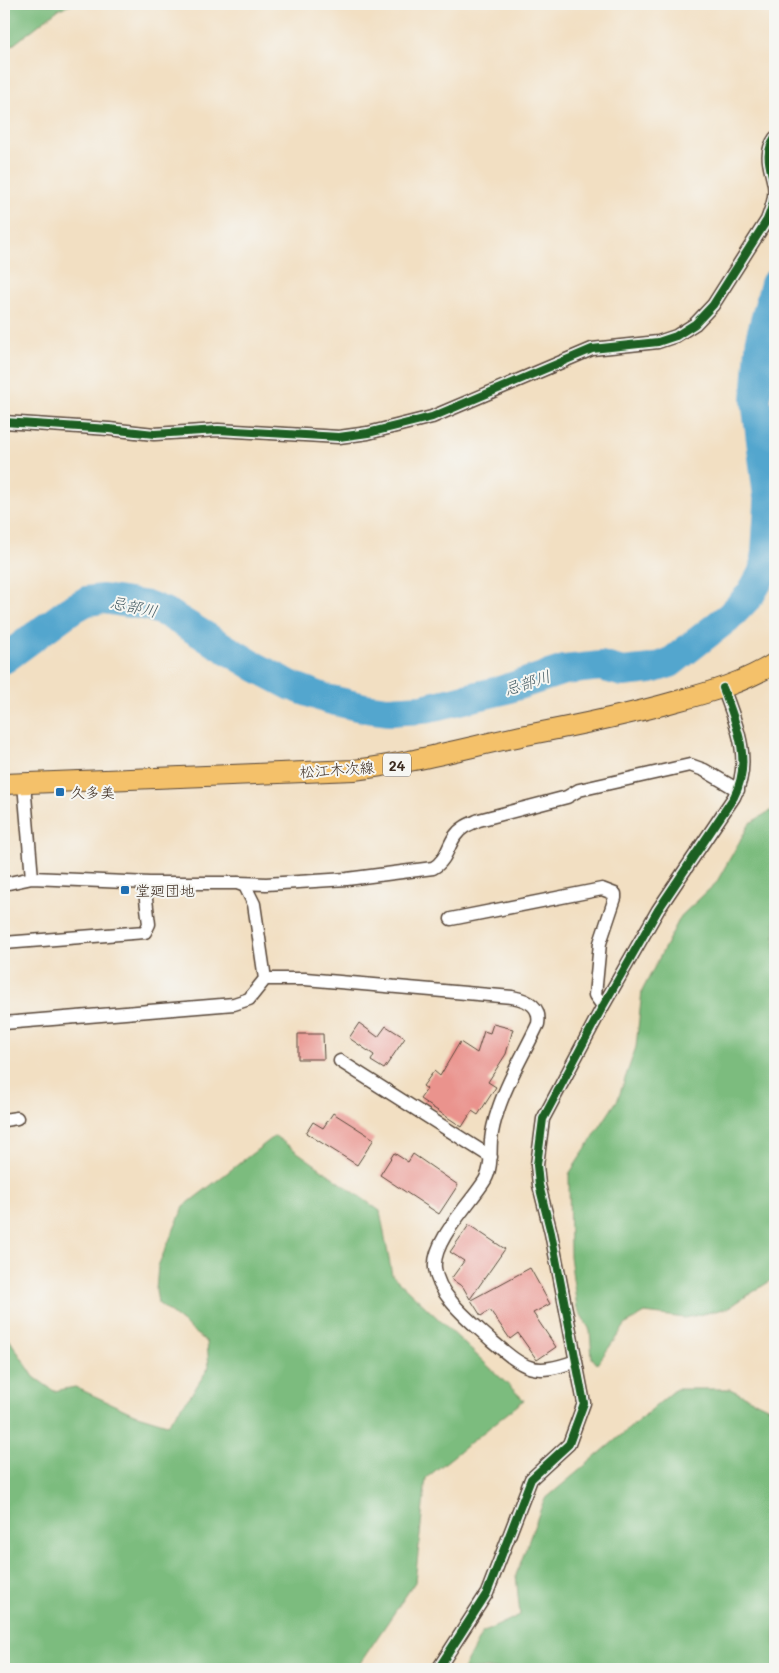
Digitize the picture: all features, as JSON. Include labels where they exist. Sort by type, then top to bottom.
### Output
[{"type":"main road","name":"松江木次線","points":[[4,784],[335,770],[397,765],[521,736],[594,723],[723,688],[775,663]]},
{"type":"street","points":[[4,422],[109,428],[154,434],[218,430],[339,437],[368,433],[432,417],[592,349],[658,342],[676,336],[695,324],[713,305],[767,220],[773,205],[774,185],[768,160],[769,149],[775,138]]},
{"type":"street","points":[[438,1669],[488,1593],[532,1479],[569,1444],[584,1403],[537,1166],[543,1119],[603,1006],[658,910],[738,790],[743,773],[741,743],[723,688]]},
{"type":"street","points":[[4,884],[32,878],[144,883],[266,884],[330,880],[432,868],[441,864],[456,834],[466,826],[479,820],[567,797],[579,790],[690,765],[704,770],[738,790]]},
{"type":"street","points":[[24,784],[32,878]]},
{"type":"street","points":[[4,943],[145,932],[149,924],[144,883]]},
{"type":"street","points":[[4,1023],[234,1004],[249,999],[265,978],[254,904],[245,886],[237,883]]},
{"type":"street","points":[[451,919],[602,889],[610,890],[615,894],[615,898],[600,943],[595,995],[603,1006]]},
{"type":"street","points":[[265,978],[313,980],[512,997],[524,999],[534,1005],[538,1011],[538,1024],[498,1108],[491,1138],[491,1157],[485,1180],[443,1240],[436,1254],[436,1278],[460,1310],[512,1357],[528,1368],[542,1371],[576,1361]]},
{"type":"street","points":[[340,1061],[491,1157]]},
{"type":"street","points":[[4,1120],[17,1118]]},
{"type":"green space","points":[[4,4],[74,4],[59,9],[9,48],[4,49]]},
{"type":"green space","points":[[775,808],[775,1278],[728,1308],[685,1318],[645,1313],[626,1324],[597,1364],[592,1358],[590,1330],[577,1308],[570,1256],[569,1174],[618,1099],[636,1047],[642,991],[681,916],[716,883],[750,823]]},
{"type":"green space","points":[[275,1136],[380,1211],[392,1275],[524,1400],[426,1478],[415,1582],[356,1669],[4,1669],[4,1335],[9,1339],[34,1377],[54,1391],[75,1387],[134,1414],[167,1424],[191,1395],[209,1367],[207,1342],[158,1303],[156,1290],[158,1266],[184,1206]]},
{"type":"green space","points":[[676,1389],[730,1389],[775,1411],[775,1669],[463,1669],[482,1633],[520,1615],[516,1575],[544,1500]]},
{"type":"building","points":[[359,1023],[378,1037],[386,1026],[405,1038],[384,1069],[371,1061],[374,1055],[349,1038]]},
{"type":"building","points":[[493,1024],[513,1029],[506,1054],[488,1082],[496,1087],[478,1115],[472,1111],[462,1127],[420,1099],[427,1089],[423,1086],[434,1071],[440,1076],[460,1042],[477,1053],[484,1031],[490,1033]]},
{"type":"building","points":[[298,1034],[323,1034],[324,1059],[298,1059]]},
{"type":"building","points":[[333,1113],[374,1139],[357,1165],[306,1133],[313,1122],[323,1128]]},
{"type":"building","points":[[394,1153],[408,1162],[413,1154],[458,1185],[439,1214],[380,1175]]},
{"type":"building","points":[[469,1225],[505,1249],[470,1299],[463,1287],[451,1279],[464,1261],[450,1252]]},
{"type":"building","points":[[530,1268],[550,1304],[533,1313],[556,1347],[537,1360],[518,1333],[510,1339],[490,1310],[481,1316],[471,1300]]},
{"type":"waterway","name":"忌部川","points":[[4,659],[69,611],[87,601],[103,599],[149,606],[167,613],[256,667],[292,686],[327,699],[388,711],[422,709],[503,690],[564,670],[601,666],[623,672],[651,669],[670,663],[730,616],[750,595],[765,569],[769,505],[756,400],[761,336],[775,284]]},
{"type":"cycle path","points":[[4,422],[154,434],[218,430],[339,437],[368,433],[432,417],[592,349],[658,342],[676,336],[695,324],[713,305],[767,220],[774,194],[769,150],[775,138]]},
{"type":"cycle path","points":[[438,1669],[487,1593],[531,1479],[569,1444],[584,1403],[551,1233],[539,1185],[537,1165],[543,1119],[603,1006],[658,910],[734,797],[740,783],[742,770],[740,742],[723,688]]},
{"type":"place","name":"久多美","points":[[60,792]]},
{"type":"place","name":"堂廻団地","points":[[125,890]]}]
